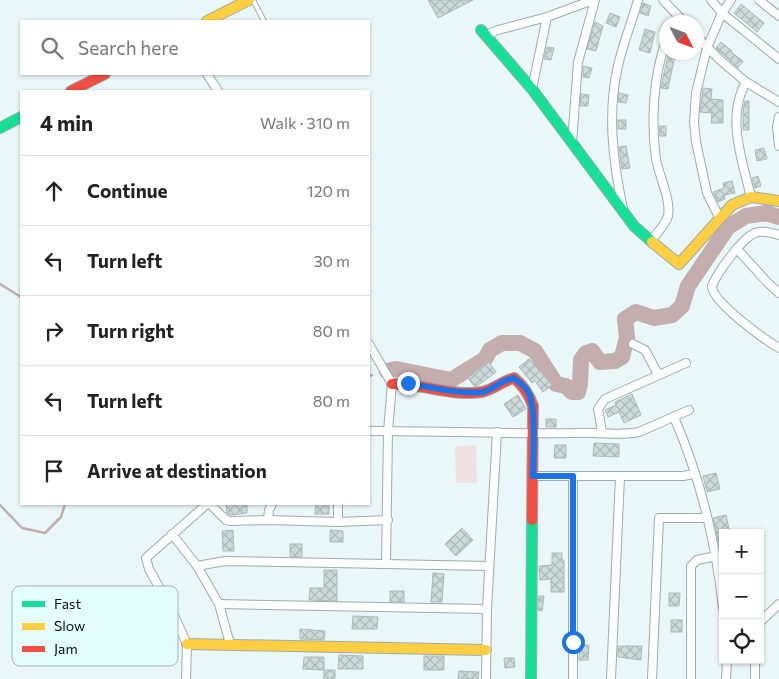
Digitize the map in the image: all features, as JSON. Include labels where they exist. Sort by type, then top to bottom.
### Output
[{"type":"street","points":[[209,20],[251,0]]},
{"type":"street","points":[[488,40],[491,33],[498,30],[547,17],[594,0]]},
{"type":"street","points":[[572,143],[578,62],[594,0]]},
{"type":"street","points":[[623,209],[615,169],[612,127],[613,94],[625,38],[638,0]]},
{"type":"street","points":[[663,0],[673,15]]},
{"type":"street","points":[[711,0],[722,13],[779,59]]},
{"type":"street","points":[[720,219],[707,193],[696,142],[694,122],[696,92],[707,48],[722,13],[731,0]]},
{"type":"street","points":[[759,0],[777,10]]},
{"type":"street","points":[[532,89],[547,17]]},
{"type":"street","points":[[481,30],[532,89],[634,226],[676,263],[679,264],[732,205],[751,197],[779,201]]},
{"type":"street","points":[[704,45],[746,82],[779,102]]},
{"type":"street","points":[[651,241],[667,219],[668,214],[668,206],[656,160],[654,121],[658,74],[661,60]]},
{"type":"street","points":[[73,90],[103,75]]},
{"type":"street","points":[[208,75],[217,90]]},
{"type":"street","points":[[746,82],[739,94],[737,128],[743,166],[751,197]]},
{"type":"street","points":[[779,117],[779,146]]},
{"type":"street","points":[[0,128],[20,118]]},
{"type":"street","points":[[779,235],[755,232],[737,249],[714,281],[712,291],[721,303],[743,322],[779,348]]},
{"type":"street","points":[[737,249],[766,282],[779,293]]},
{"type":"street","points":[[633,344],[645,350],[658,374]]},
{"type":"street","points":[[370,346],[392,384],[388,431],[386,563]]},
{"type":"street","points":[[602,432],[598,409],[605,399],[686,363]]},
{"type":"street","points":[[392,384],[408,383],[452,391],[484,392],[506,379],[514,378],[529,393],[533,406],[531,679]]},
{"type":"street","points":[[370,431],[602,432],[631,434],[688,410]]},
{"type":"street","points":[[674,416],[687,448],[707,518],[719,574]]},
{"type":"street","points":[[486,679],[487,609],[496,432]]},
{"type":"street","points":[[533,476],[620,477],[683,476],[694,474]]},
{"type":"street","points":[[573,476],[573,679]]},
{"type":"street","points":[[611,679],[620,477]]},
{"type":"street","points":[[158,586],[149,569],[146,558],[207,505]]},
{"type":"street","points":[[209,505],[226,520],[230,521],[338,522],[388,520]]},
{"type":"street","points":[[268,520],[272,505]]},
{"type":"street","points":[[338,505],[338,522]]},
{"type":"street","points":[[652,679],[659,518],[707,518]]},
{"type":"street","points":[[172,534],[197,566],[219,604],[230,644]]},
{"type":"street","points":[[691,679],[690,566],[696,560],[716,556]]},
{"type":"street","points":[[197,566],[225,560],[489,566]]},
{"type":"street","points":[[219,604],[487,609]]},
{"type":"street","points":[[763,619],[779,604]]},
{"type":"street","points":[[178,624],[187,644],[186,679]]},
{"type":"street","points":[[187,644],[486,650]]},
{"type":"street","points":[[726,679],[727,664]]},
{"type":"street","points":[[755,664],[755,679]]},
{"type":"lane","points":[[251,0],[263,20]]},
{"type":"shaded area","points":[[476,445],[477,483],[456,483],[455,446]]},
{"type":"building","points":[[428,0],[473,0],[438,18]]},
{"type":"building","points":[[643,3],[651,6],[648,16],[640,13]]},
{"type":"building","points":[[741,4],[764,23],[757,32],[734,13]]},
{"type":"building","points":[[610,13],[620,17],[616,27],[606,23]]},
{"type":"building","points":[[595,22],[603,26],[596,51],[587,49]]},
{"type":"building","points":[[645,29],[655,32],[650,53],[639,50]]},
{"type":"building","points":[[721,42],[743,61],[738,68],[716,48]]},
{"type":"building","points":[[547,47],[554,48],[551,60],[544,59]]},
{"type":"building","points":[[667,60],[674,60],[668,89],[661,88]]},
{"type":"building","points":[[583,66],[592,68],[589,78],[583,77]]},
{"type":"building","points":[[703,88],[712,89],[711,99],[723,100],[723,123],[711,123],[712,113],[700,112]]},
{"type":"building","points":[[619,93],[628,95],[626,103],[618,102]]},
{"type":"building","points":[[581,94],[589,95],[588,106],[580,106]]},
{"type":"building","points":[[745,101],[749,101],[749,130],[743,130]]},
{"type":"building","points":[[618,120],[626,120],[626,129],[618,129]]},
{"type":"building","points":[[659,126],[666,126],[666,136],[660,136]]},
{"type":"building","points":[[626,146],[630,168],[622,169],[619,147]]},
{"type":"building","points":[[764,148],[767,159],[757,161],[755,150]]},
{"type":"building","points":[[758,176],[761,186],[755,188],[752,178]]},
{"type":"building","points":[[732,181],[735,193],[724,195],[725,199],[718,202],[713,192],[724,188],[723,183]]},
{"type":"building","points":[[529,359],[552,385],[543,392],[535,381],[532,383],[519,367]]},
{"type":"building","points":[[488,361],[496,372],[477,386],[474,386],[468,378]]},
{"type":"building","points":[[632,394],[641,415],[624,423],[619,412],[608,417],[605,410],[616,405],[615,402]]},
{"type":"building","points":[[518,395],[526,409],[513,417],[504,404]]},
{"type":"building","points":[[546,419],[556,419],[556,427],[546,427]]},
{"type":"building","points":[[594,443],[619,444],[619,457],[593,456]]},
{"type":"building","points":[[555,445],[566,445],[566,458],[554,458]]},
{"type":"building","points":[[716,473],[720,489],[707,492],[703,476]]},
{"type":"building","points":[[226,505],[247,505],[247,513],[229,515]]},
{"type":"building","points":[[316,505],[329,505],[329,514],[315,514]]},
{"type":"building","points":[[726,515],[729,529],[719,529],[719,543],[713,518]]},
{"type":"building","points":[[462,528],[473,540],[456,556],[445,544]]},
{"type":"building","points":[[233,530],[234,551],[223,551],[222,531]]},
{"type":"building","points":[[330,530],[343,531],[343,542],[330,542]]},
{"type":"building","points":[[290,544],[302,544],[302,557],[290,557]]},
{"type":"building","points":[[552,553],[562,553],[562,560],[564,560],[564,592],[551,592],[551,579],[540,580],[539,566],[552,565]]},
{"type":"building","points":[[324,570],[337,570],[337,601],[309,600],[310,588],[324,588]]},
{"type":"building","points":[[433,573],[444,574],[442,602],[431,602]]},
{"type":"building","points":[[390,591],[404,591],[404,602],[390,602]]},
{"type":"building","points":[[669,593],[680,593],[679,606],[669,606]]},
{"type":"building","points":[[538,596],[544,596],[542,611],[538,610]]},
{"type":"building","points":[[353,616],[378,617],[377,629],[352,629]]},
{"type":"building","points":[[671,620],[682,620],[682,632],[671,632]]},
{"type":"building","points":[[300,629],[325,631],[324,640],[300,639]]},
{"type":"building","points":[[580,645],[589,645],[588,660],[579,660]]},
{"type":"building","points":[[618,646],[642,646],[641,660],[618,657]]},
{"type":"building","points":[[339,655],[363,656],[363,669],[338,669]]},
{"type":"building","points":[[424,656],[444,656],[444,670],[424,670]]},
{"type":"building","points":[[304,657],[324,657],[324,670],[303,669]]},
{"type":"building","points":[[504,658],[514,658],[515,667],[505,668]]},
{"type":"building","points":[[324,670],[335,670],[335,679],[324,679]]},
{"type":"building","points":[[459,671],[479,672],[478,679],[458,679]]},
{"type":"waterway","points":[[387,371],[396,369],[451,380],[485,359],[490,350],[502,343],[520,343],[535,351],[556,384],[566,386],[572,392],[578,392],[581,360],[586,353],[592,351],[600,362],[615,361],[622,357],[627,337],[625,319],[636,312],[654,318],[672,315],[682,306],[688,286],[728,227],[746,216],[766,213],[779,217]]},
{"type":"waterway","points":[[0,284],[20,296]]},
{"type":"waterway","points":[[0,505],[22,528],[45,533],[61,517],[65,505]]},
{"type":"traffic: fast","points":[[481,30],[532,89],[634,226],[652,242]]},
{"type":"traffic: fast","points":[[0,128],[20,118]]},
{"type":"traffic: fast","points":[[531,679],[532,520]]},
{"type":"traffic: slow","points":[[209,20],[249,0]]},
{"type":"traffic: slow","points":[[652,242],[679,264],[732,205],[751,197],[779,201]]},
{"type":"traffic: slow","points":[[187,644],[486,650]]},
{"type":"traffic: jam","points":[[73,90],[103,75]]},
{"type":"traffic: jam","points":[[392,384],[471,393],[486,391],[514,378],[518,381],[526,391],[533,406],[532,520]]},
{"type":"route","points":[[408,383],[452,391],[484,392],[506,379],[514,378],[529,393],[533,406],[533,476],[573,476],[573,642]]}]
